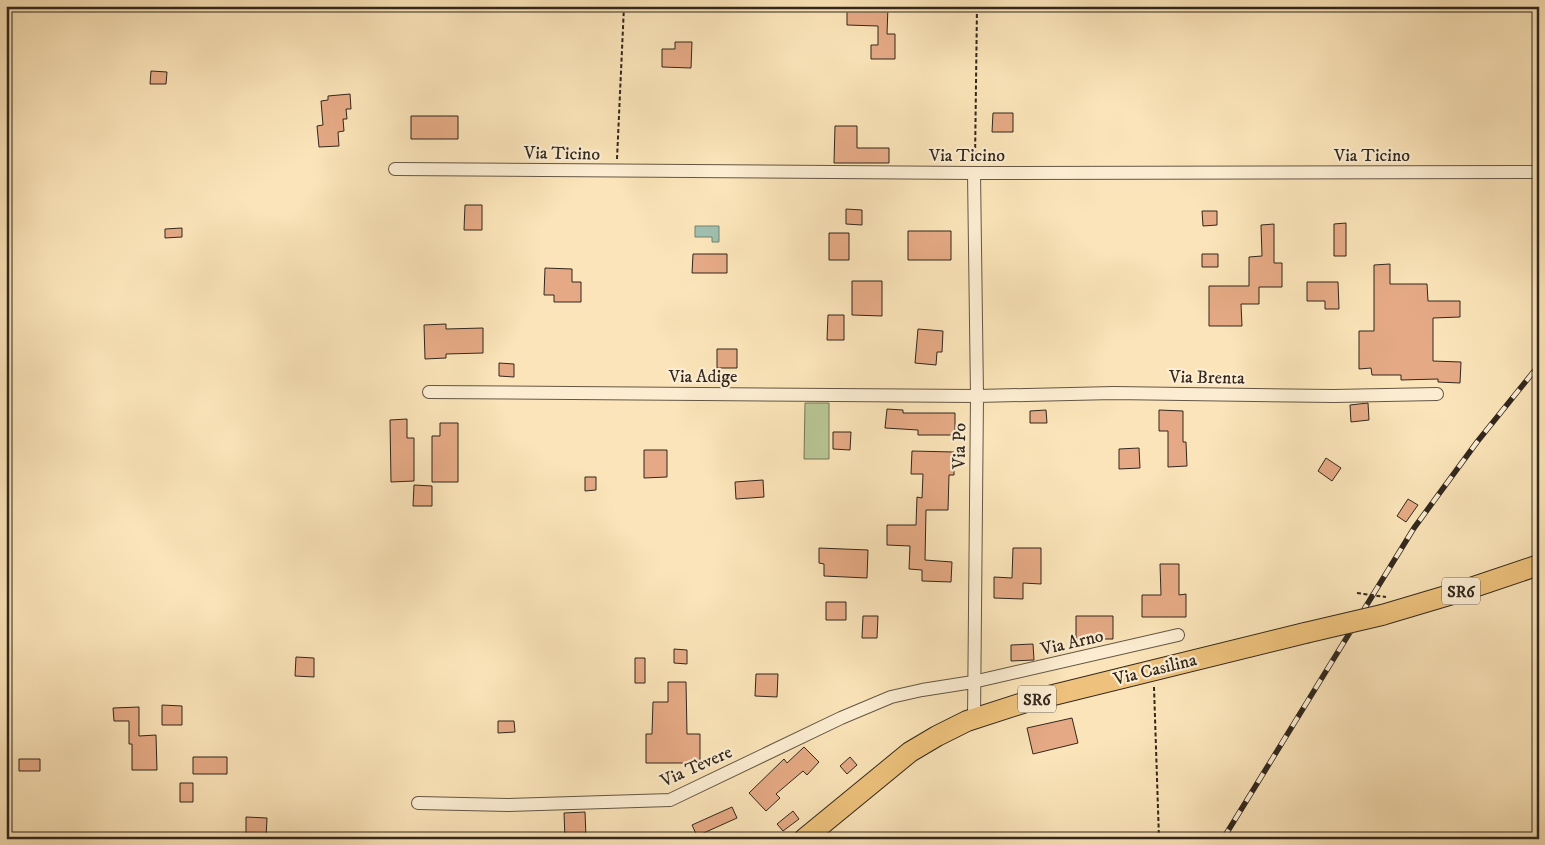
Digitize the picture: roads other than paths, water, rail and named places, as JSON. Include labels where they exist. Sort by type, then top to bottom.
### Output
[{"type":"main road","name":"Via Casilina","points":[[804,839],[910,752],[943,732],[974,718],[1028,701],[1305,633],[1384,606],[1456,593],[1539,564]]},
{"type":"street","name":"Via Ticino","points":[[395,169],[974,173],[1539,172]]},
{"type":"street","name":"Via Po","points":[[974,173],[977,396],[974,718]]},
{"type":"street","name":"Via Adige","points":[[429,392],[977,396]]},
{"type":"street","name":"Via Brenta","points":[[977,396],[1114,393],[1334,396],[1437,394]]},
{"type":"street","name":"Via Arno","points":[[974,682],[1178,635]]},
{"type":"street","name":"Via Tevere","points":[[418,803],[508,805],[670,800],[884,700],[922,690],[974,682]]},
{"type":"railway","points":[[1223,839],[1414,528],[1477,442],[1539,365]]}]
